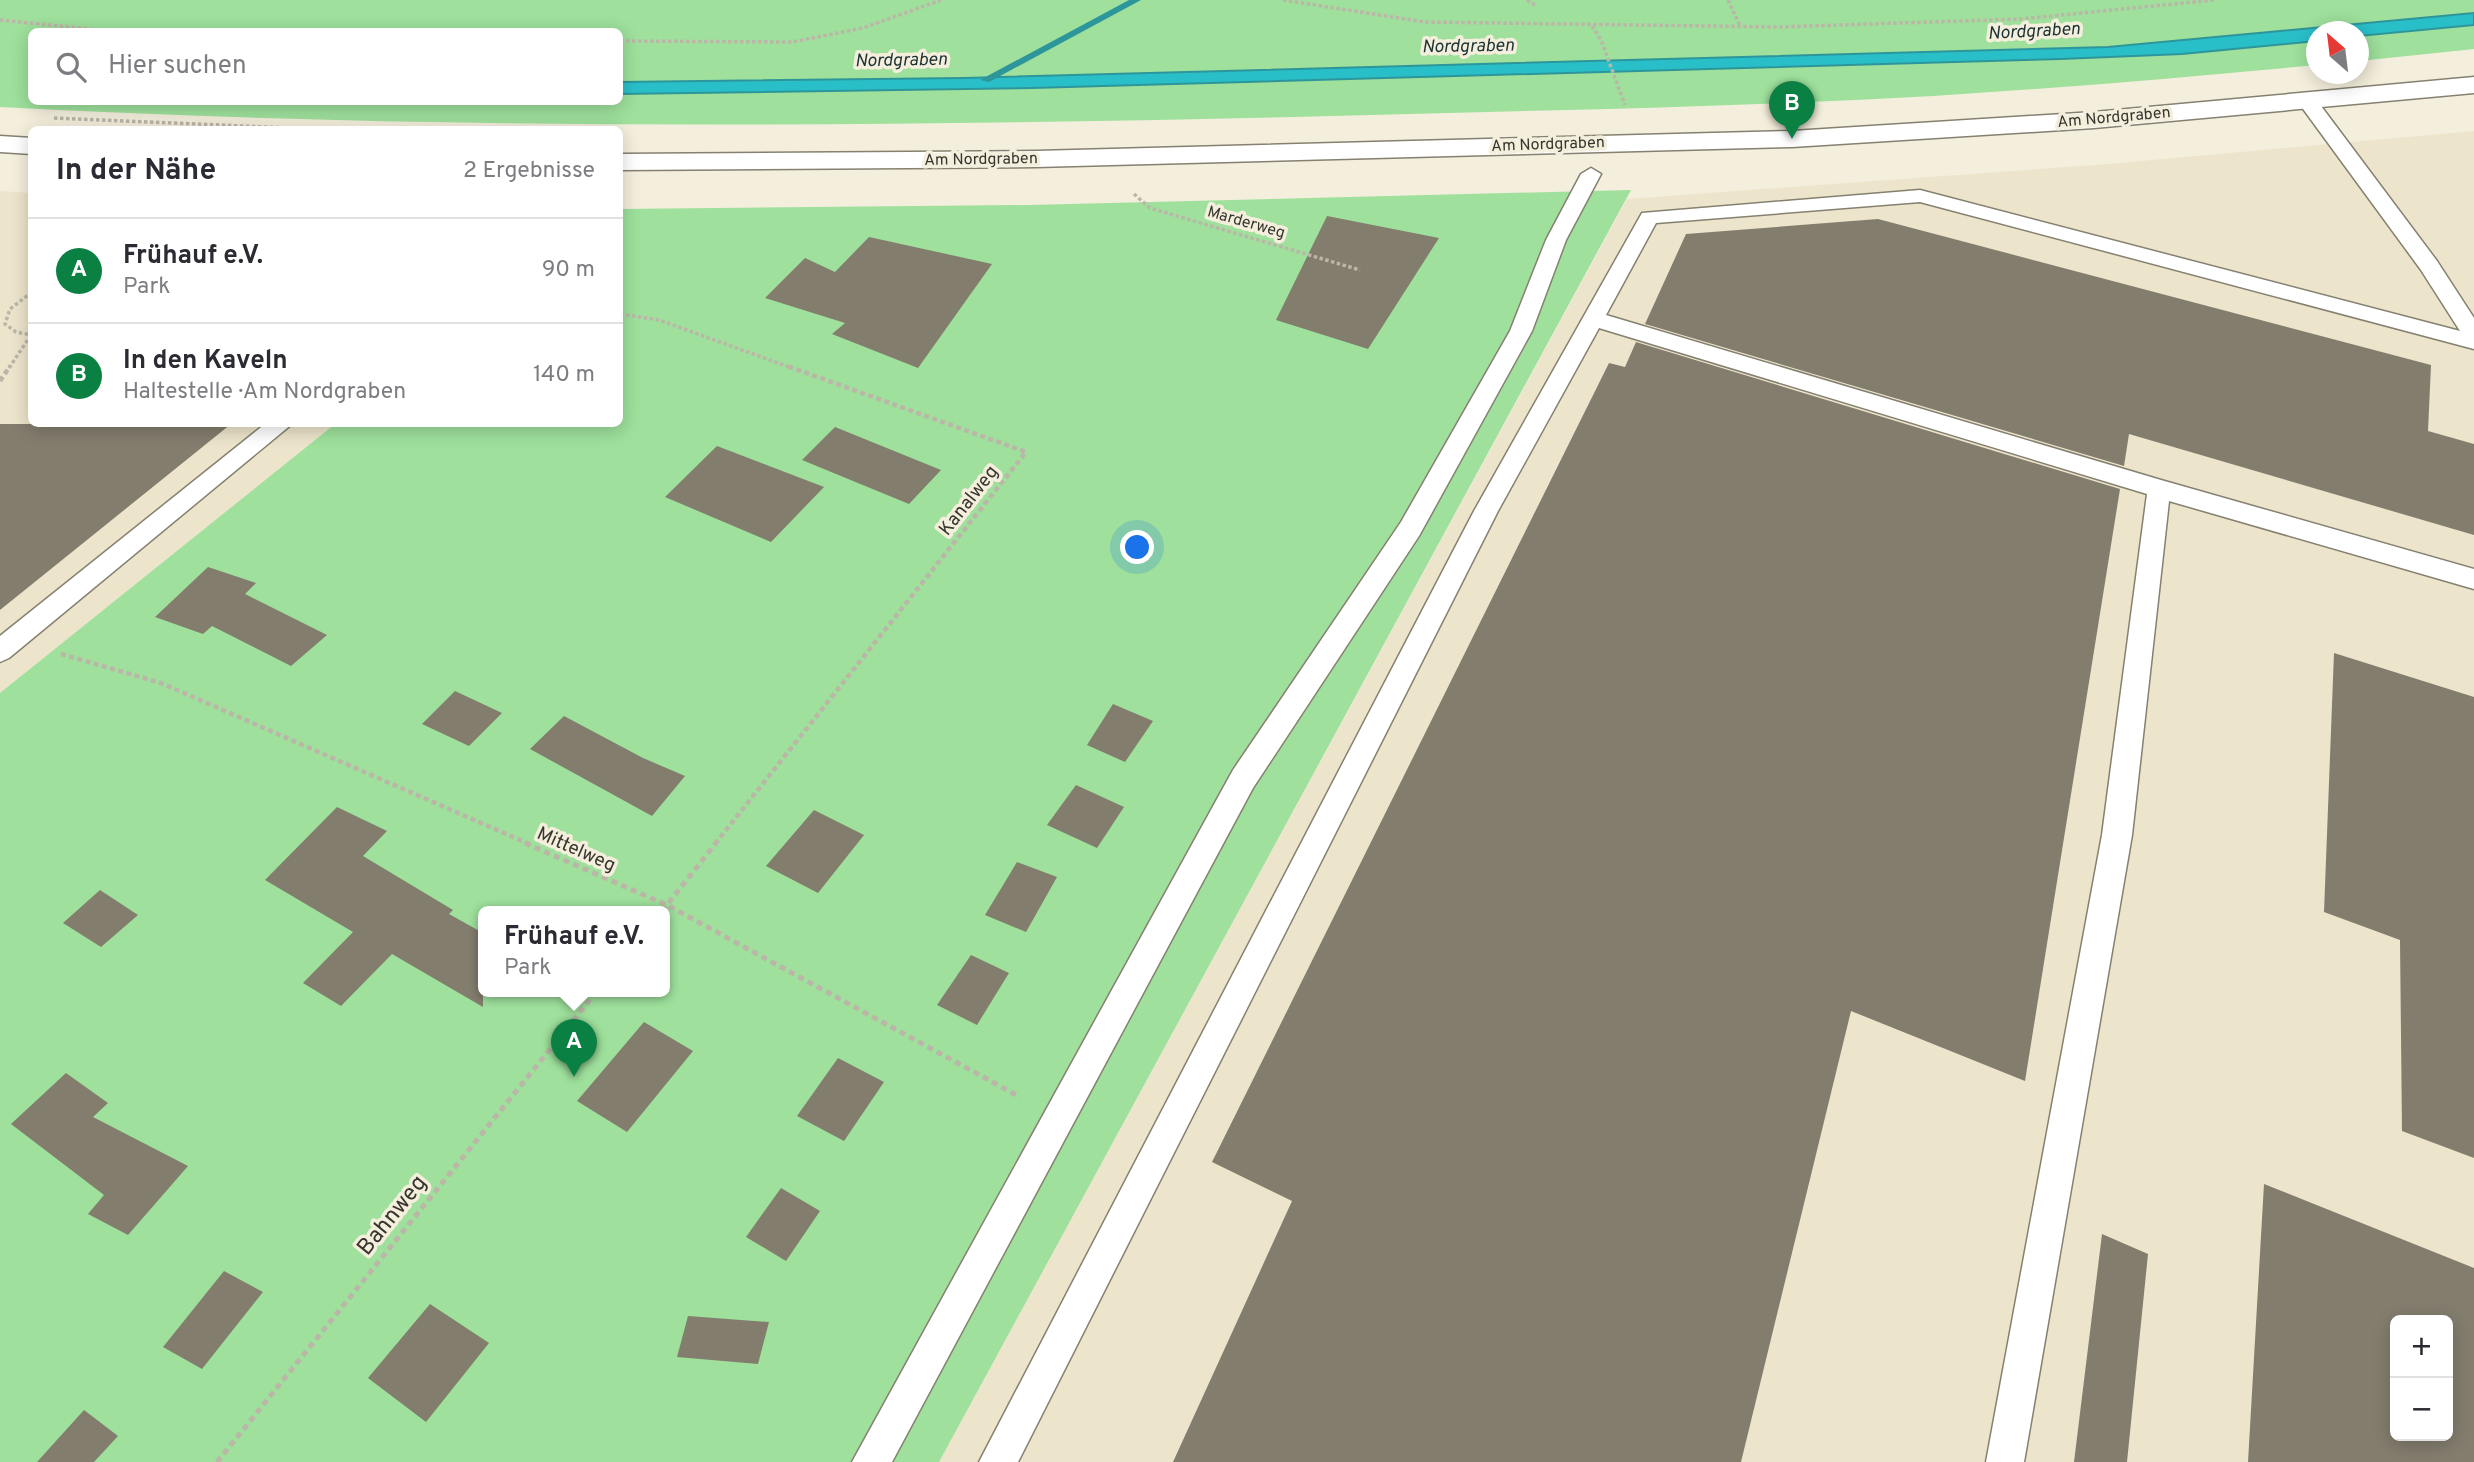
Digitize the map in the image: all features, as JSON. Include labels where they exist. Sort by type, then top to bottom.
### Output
[{"type":"street","name":"Am Nordgraben","points":[[623,162],[1036,159],[1792,139],[2011,127],[2474,85]]},
{"type":"street","points":[[0,144],[28,146]]},
{"type":"lane","points":[[2308,102],[2429,265],[2474,335]]},
{"type":"lane","points":[[871,1462],[1243,779],[1410,528],[1521,331],[1556,240],[1591,174]]},
{"type":"lane","points":[[998,1462],[1486,511],[1649,217],[1920,196],[2474,342]]},
{"type":"lane","points":[[1592,318],[2160,489],[2474,579]]},
{"type":"lane","points":[[0,651],[276,427]]},
{"type":"lane","points":[[2005,1462],[2117,835],[2155,509],[2160,489]]},
{"type":"path","points":[[623,41],[792,41],[863,28],[941,0]]},
{"type":"path","points":[[1283,0],[1359,14],[1425,22],[1592,26],[1741,26],[2021,19],[2214,0]]},
{"type":"path","points":[[1527,0],[1536,6]]},
{"type":"path","points":[[1728,0],[1741,26]]},
{"type":"path","points":[[0,20],[80,28]]},
{"type":"path","points":[[1592,26],[1601,40],[1621,93]]},
{"type":"path","points":[[49,118],[241,126]]},
{"type":"path","name":"Marderweg","points":[[1131,191],[1150,208],[1360,270]]},
{"type":"path","points":[[28,294],[16,301],[3,320],[16,332],[28,334]]},
{"type":"path","name":"Kanalweg","points":[[623,314],[659,320],[1026,452],[667,905]]},
{"type":"path","points":[[0,381],[28,339]]},
{"type":"path","name":"Mittelweg","points":[[59,653],[161,682],[667,905]]},
{"type":"path","name":"Mittelweg","points":[[670,907],[1060,1119]]},
{"type":"path","name":"Bahnweg","points":[[217,1462],[592,997]]},
{"type":"shaded area","points":[[2474,131],[2474,1462],[939,1462],[1627,199],[2108,164]]},
{"type":"shaded area","points":[[0,191],[28,193],[28,427],[331,427],[0,693]]},
{"type":"green space","points":[[0,0],[2474,0],[2474,49],[2369,60],[2369,21],[2306,21],[2306,66],[1933,96],[1693,106],[970,123],[646,124],[323,120],[0,107]]},
{"type":"green space","points":[[1631,190],[939,1462],[0,1462],[0,693],[331,427],[623,427],[623,209],[1029,205]]},
{"type":"water","points":[[2474,13],[2474,25],[2369,35],[2369,23]]},
{"type":"water","points":[[2306,29],[2306,42],[2182,54],[2061,59],[1032,88],[623,94],[623,82],[965,78],[2108,47]]},
{"type":"building","points":[[1327,216],[1439,238],[1368,349],[1276,320]]},
{"type":"building","points":[[1878,219],[2431,365],[2428,431],[2474,444],[2474,535],[2129,434],[2124,466],[1645,324],[1686,234]]},
{"type":"building","points":[[869,237],[992,264],[918,368],[832,334],[845,323],[765,298],[805,258],[835,272]]},
{"type":"building","points":[[1636,342],[2120,489],[2025,1081],[1851,1011],[1741,1462],[1173,1462],[1292,1201],[1212,1162],[1609,363],[1625,367]]},
{"type":"building","points":[[0,424],[28,424],[28,427],[227,427],[0,610]]},
{"type":"building","points":[[835,427],[941,470],[909,504],[802,460]]},
{"type":"building","points":[[717,446],[824,487],[771,542],[665,497]]},
{"type":"building","points":[[208,567],[256,583],[245,594],[327,635],[291,666],[212,626],[203,634],[155,617]]},
{"type":"building","points":[[2334,653],[2474,697],[2474,1158],[2402,1131],[2400,940],[2324,912]]},
{"type":"building","points":[[455,691],[502,713],[469,746],[422,724]]},
{"type":"building","points":[[1113,704],[1153,721],[1125,762],[1087,745]]},
{"type":"building","points":[[564,716],[643,758],[685,776],[652,816],[530,749]]},
{"type":"building","points":[[1076,785],[1124,807],[1097,848],[1047,825]]},
{"type":"building","points":[[337,807],[387,831],[363,856],[453,910],[449,914],[478,930],[478,997],[483,997],[483,1007],[392,954],[341,1006],[303,983],[353,932],[265,880]]},
{"type":"building","points":[[814,810],[864,835],[818,893],[766,866]]},
{"type":"building","points":[[1017,862],[1057,877],[1026,932],[985,915]]},
{"type":"building","points":[[100,890],[138,915],[101,947],[63,923]]},
{"type":"building","points":[[971,955],[1009,973],[977,1025],[937,1005]]},
{"type":"building","points":[[644,1022],[693,1051],[627,1132],[577,1101]]},
{"type":"building","points":[[838,1058],[884,1082],[844,1141],[797,1116]]},
{"type":"building","points":[[66,1073],[108,1103],[93,1117],[188,1166],[128,1235],[88,1214],[104,1195],[11,1124]]},
{"type":"building","points":[[2264,1184],[2474,1268],[2474,1462],[2248,1462]]},
{"type":"building","points":[[781,1188],[820,1211],[786,1261],[746,1237]]},
{"type":"building","points":[[2102,1234],[2148,1254],[2127,1462],[2074,1462]]},
{"type":"building","points":[[224,1271],[263,1292],[202,1369],[163,1347]]},
{"type":"building","points":[[430,1304],[489,1343],[426,1422],[368,1378]]},
{"type":"building","points":[[688,1316],[769,1322],[758,1364],[677,1357]]},
{"type":"building","points":[[84,1410],[118,1436],[94,1462],[37,1462]]},
{"type":"waterway","points":[[985,80],[1136,0]]},
{"type":"place","name":"In den Kaveln","points":[[1792,139]]},
{"type":"place","name":"Frühauf e.V.","points":[[574,1077]]},
{"type":"water label","name":"Nordgraben","points":[[2034,32]]},
{"type":"water label","name":"Nordgraben","points":[[1468,47]]},
{"type":"water label","name":"Nordgraben","points":[[901,61]]}]
